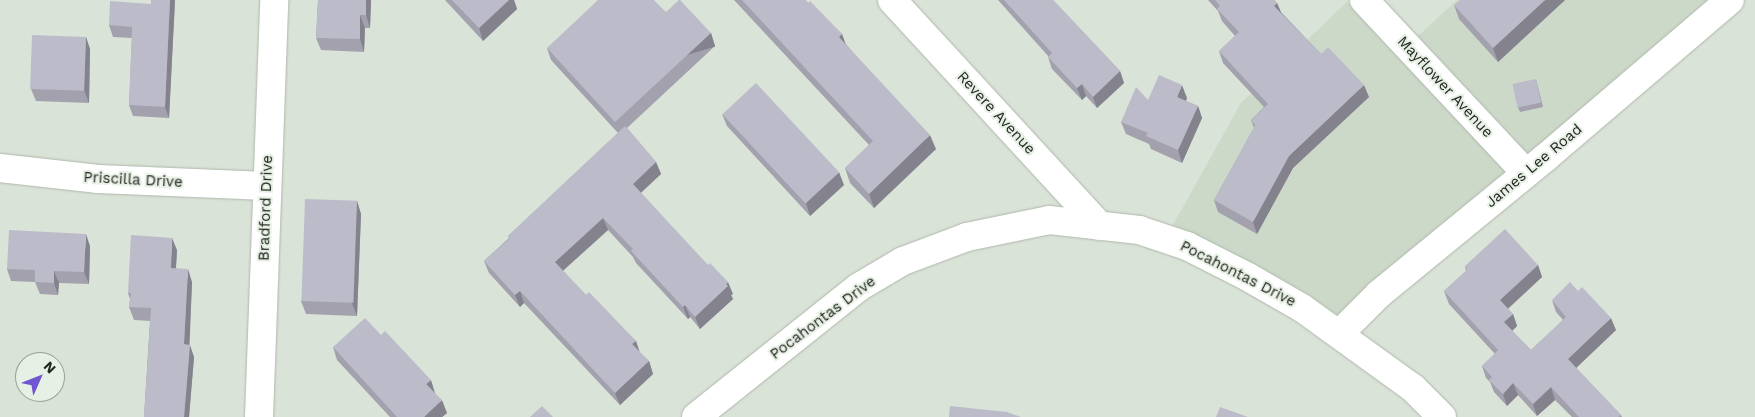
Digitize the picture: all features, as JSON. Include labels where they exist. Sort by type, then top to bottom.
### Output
[{"type":"street","name":"Bradford Drive","points":[[259,417],[274,0]]},
{"type":"street","name":"Revere Avenue","points":[[892,0],[1100,226]]},
{"type":"street","name":"Mayflower Avenue","points":[[1364,0],[1526,173]]},
{"type":"street","name":"James Lee Road","points":[[1339,334],[1379,294],[1526,173],[1730,0]]},
{"type":"street","name":"Priscilla Drive","points":[[0,168],[98,178],[267,186]]},
{"type":"street","name":"Pocahontas Drive","points":[[696,417],[859,287],[903,261],[967,236],[1050,220],[1139,230],[1188,246],[1298,305],[1413,388],[1442,417]]},
{"type":"shaded area","points":[[1457,0],[1711,0],[1529,155],[1418,36]]},
{"type":"shaded area","points":[[1347,2],[1507,173],[1339,316],[1310,296],[1256,265],[1173,225],[1241,103]]},
{"type":"building","points":[[151,0],[170,0],[165,107],[129,105],[132,27],[109,25],[110,1],[151,4]]},
{"type":"building","points":[[318,0],[366,0],[366,15],[360,15],[360,39],[316,38]]},
{"type":"building","points":[[452,0],[509,0],[479,28]]},
{"type":"building","points":[[598,0],[654,0],[666,12],[680,0],[711,33],[615,122],[547,48]]},
{"type":"building","points":[[742,0],[805,0],[808,3],[810,1],[842,34],[839,37],[930,135],[869,194],[845,168],[873,141]]},
{"type":"building","points":[[1004,0],[1053,0],[1120,71],[1093,97],[1082,84],[1077,88],[1048,57],[1052,53]]},
{"type":"building","points":[[1215,0],[1274,0],[1277,3],[1274,6],[1321,54],[1328,47],[1364,85],[1289,156],[1253,222],[1214,200],[1255,125],[1251,120],[1268,104],[1219,51],[1239,32],[1217,9],[1220,6]]},
{"type":"building","points":[[1460,0],[1545,0],[1493,48],[1454,5]]},
{"type":"building","points":[[32,35],[86,37],[84,91],[30,89]]},
{"type":"building","points":[[1159,75],[1182,85],[1177,97],[1198,106],[1178,150],[1146,136],[1148,133],[1121,122],[1136,87],[1148,100]]},
{"type":"building","points":[[1536,79],[1541,102],[1518,107],[1513,84]]},
{"type":"building","points":[[756,83],[839,172],[806,204],[722,114]]},
{"type":"building","points":[[625,126],[656,162],[633,184],[708,265],[710,263],[728,282],[726,284],[728,286],[695,317],[685,305],[683,307],[631,251],[633,249],[603,218],[555,262],[586,295],[589,292],[636,341],[632,344],[649,361],[615,393],[520,291],[515,295],[484,261]]},
{"type":"building","points":[[305,199],[357,201],[353,303],[301,301]]},
{"type":"building","points":[[1505,229],[1538,265],[1500,300],[1513,314],[1504,322],[1531,350],[1566,317],[1552,300],[1570,282],[1578,291],[1582,287],[1611,318],[1568,359],[1621,415],[1618,417],[1579,417],[1551,387],[1533,404],[1513,383],[1503,394],[1489,380],[1492,377],[1482,366],[1498,350],[1444,291],[1467,270],[1465,266]]},
{"type":"building","points":[[9,230],[86,234],[84,272],[54,271],[54,283],[35,282],[35,270],[7,269]]},
{"type":"building","points":[[131,235],[172,238],[171,268],[188,269],[184,344],[190,345],[184,417],[144,417],[151,308],[129,307],[131,293],[128,293]]},
{"type":"building","points":[[365,318],[381,335],[385,331],[431,380],[426,384],[442,400],[424,417],[397,417],[333,347]]},
{"type":"building","points":[[542,406],[553,417],[530,417]]},
{"type":"building","points":[[950,406],[1007,412],[1021,417],[949,417]]},
{"type":"building","points":[[1220,407],[1248,417],[1216,417]]}]
